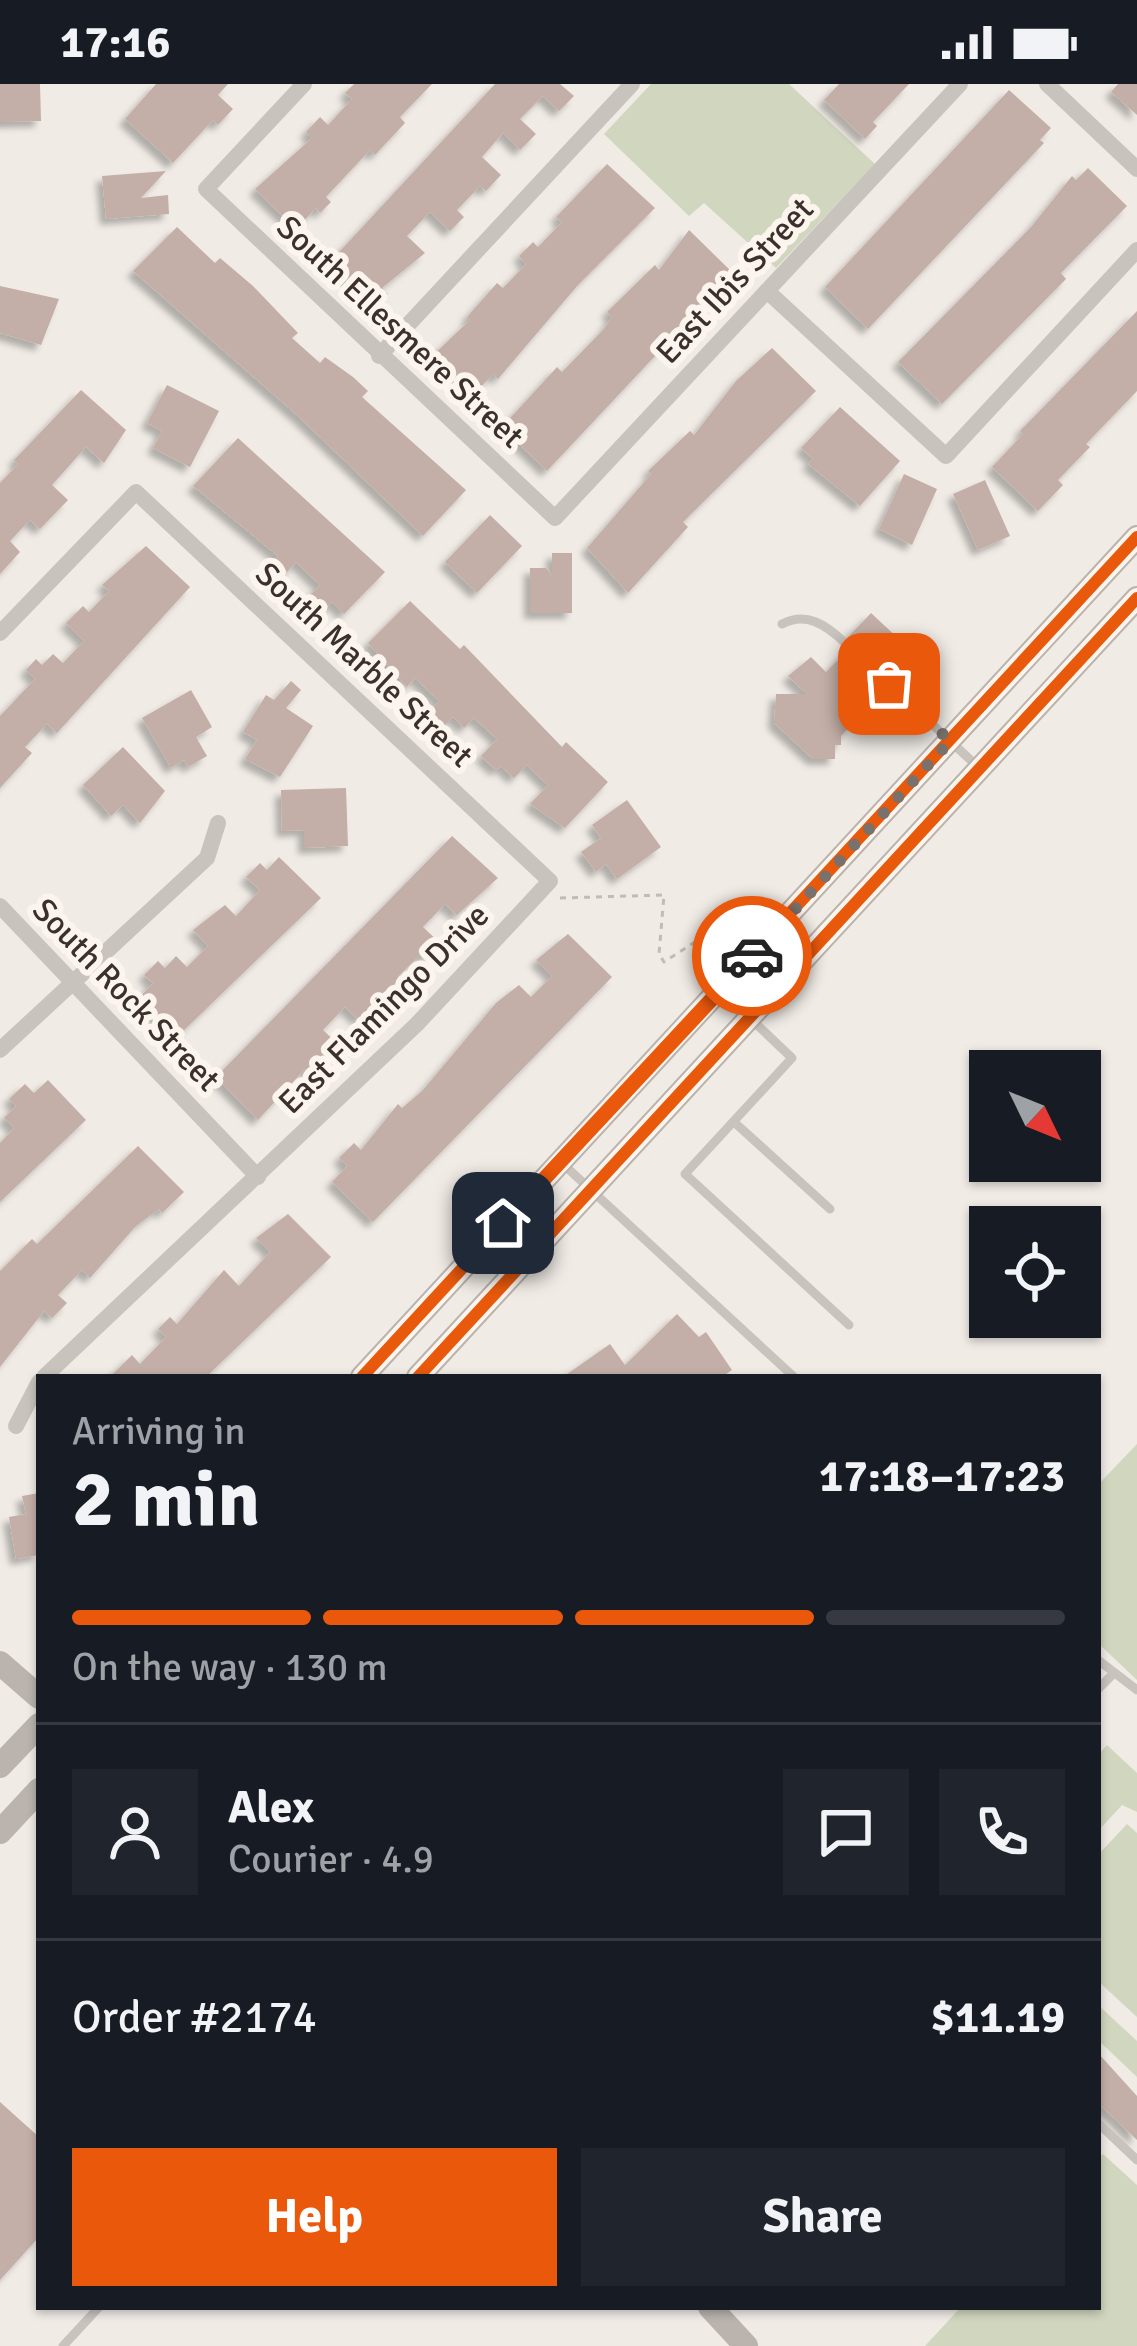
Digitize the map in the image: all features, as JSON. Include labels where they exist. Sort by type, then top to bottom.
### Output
[{"type":"main road","points":[[365,1374],[1137,537]]},
{"type":"main road","points":[[421,1374],[1137,598]]},
{"type":"main road","points":[[0,1663],[36,1693]]},
{"type":"main road","points":[[0,1766],[36,1728]]},
{"type":"main road","points":[[0,1832],[36,1793]]},
{"type":"main road","points":[[712,2310],[736,2342]]},
{"type":"street","name":"South Ellesmere Street","points":[[304,84],[206,189],[555,518]]},
{"type":"street","points":[[379,356],[632,84]]},
{"type":"street","name":"East Ibis Street","points":[[555,518],[959,84]]},
{"type":"street","points":[[1047,84],[1137,169]]},
{"type":"street","points":[[767,291],[946,456],[1137,250]]},
{"type":"street","name":"South Marble Street","points":[[0,634],[136,492],[550,881]]},
{"type":"street","points":[[0,1050],[207,858],[218,823]]},
{"type":"street","name":"East Flamingo Drive","points":[[46,1374],[417,1024],[550,881]]},
{"type":"street","name":"South Rock Street","points":[[0,907],[258,1178]]},
{"type":"street","name":"East Flamingo Drive","points":[[16,1426],[36,1388]]},
{"type":"lane","points":[[782,624],[793,618],[812,620],[844,641]]},
{"type":"lane","points":[[889,684],[980,768]]},
{"type":"lane","points":[[751,1019],[793,1058],[685,1174],[849,1325]]},
{"type":"lane","points":[[734,1122],[830,1209]]},
{"type":"lane","points":[[560,1162],[791,1374]]},
{"type":"lane","points":[[1101,1663],[1137,1690]]},
{"type":"lane","points":[[1101,1687],[1113,1674]]},
{"type":"lane","points":[[1101,2126],[1137,2159]]},
{"type":"lane","points":[[63,2346],[96,2310]]},
{"type":"path","points":[[550,881],[562,900],[664,895],[659,958],[664,962],[730,923],[746,921],[766,940]]},
{"type":"green space","points":[[651,84],[789,84],[875,164],[776,268],[704,203],[689,216],[604,134]]},
{"type":"green space","points":[[1137,1444],[1137,1680],[1101,1646],[1101,1482]]},
{"type":"green space","points":[[1107,1745],[1137,1773],[1137,1812],[1122,1805],[1101,1828],[1101,1752]]},
{"type":"green space","points":[[1127,1824],[1137,1833],[1137,2017],[1101,1984],[1101,1852]]},
{"type":"green space","points":[[1101,2008],[1137,2041],[1137,2077],[1101,2043]]},
{"type":"green space","points":[[1101,2156],[1137,2185],[1137,2346],[925,2346],[958,2310],[1101,2310]]},
{"type":"building","points":[[0,84],[40,84],[41,121],[0,122]]},
{"type":"building","points":[[156,84],[228,84],[218,95],[233,109],[218,125],[213,120],[173,163],[125,119]]},
{"type":"building","points":[[354,84],[432,84],[400,117],[405,123],[375,155],[370,150],[326,197],[331,202],[320,213],[316,208],[296,229],[255,189],[312,138],[306,132],[320,117],[328,125],[352,99],[345,93]]},
{"type":"building","points":[[495,84],[560,84],[574,96],[559,111],[543,96],[520,119],[536,134],[520,150],[503,133],[482,157],[501,175],[486,191],[480,186],[457,210],[464,217],[450,231],[430,212],[407,236],[425,253],[382,288],[388,294],[374,307],[329,263]]},
{"type":"building","points":[[839,84],[909,84],[873,122],[877,126],[865,139],[824,100]]},
{"type":"building","points":[[1118,84],[1137,84],[1137,115],[1111,92]]},
{"type":"building","points":[[1009,90],[1051,128],[1040,140],[1044,143],[868,329],[825,287]]},
{"type":"building","points":[[607,164],[655,208],[578,285],[498,379],[493,374],[473,395],[432,356],[470,320],[467,317],[497,283],[503,288],[526,264],[519,256],[533,242],[538,247],[562,222],[556,217]]},
{"type":"building","points":[[1088,168],[1127,206],[1061,273],[1066,279],[942,404],[898,362],[1031,227],[1072,176],[1076,180]]},
{"type":"building","points":[[166,171],[141,198],[168,195],[169,214],[106,219],[102,176]]},
{"type":"building","points":[[177,227],[215,263],[220,258],[253,286],[298,333],[292,338],[320,363],[325,357],[353,377],[368,391],[362,397],[466,490],[423,536],[298,416],[133,271]]},
{"type":"building","points":[[689,230],[733,273],[547,471],[502,427],[557,367],[562,372],[603,330],[612,317],[607,312],[655,265],[659,270]]},
{"type":"building","points":[[0,286],[59,299],[41,345],[0,333]]},
{"type":"building","points":[[1137,311],[1137,391],[1086,444],[1090,447],[1058,480],[1063,485],[1038,511],[992,467],[1023,434],[1020,431]]},
{"type":"building","points":[[772,348],[816,391],[683,522],[688,527],[628,593],[587,548],[651,474],[648,471],[690,431],[694,435],[736,381]]},
{"type":"building","points":[[167,385],[219,411],[190,467],[153,448],[162,431],[147,423]]},
{"type":"building","points":[[81,390],[126,430],[104,463],[86,447],[52,485],[68,500],[40,529],[30,520],[10,541],[20,552],[0,574],[0,483],[18,464],[14,460]]},
{"type":"building","points":[[840,407],[900,461],[860,506],[808,464],[813,459],[801,448]]},
{"type":"building","points":[[238,438],[385,572],[344,614],[332,602],[324,609],[310,595],[320,585],[296,562],[287,572],[274,560],[278,556],[193,486]]},
{"type":"building","points":[[904,474],[937,489],[912,545],[879,529]]},
{"type":"building","points":[[985,480],[1010,536],[978,550],[953,494]]},
{"type":"building","points":[[490,515],[522,546],[477,593],[445,562]]},
{"type":"building","points":[[146,546],[190,587],[57,733],[47,724],[25,747],[32,753],[0,788],[0,716],[35,679],[26,670],[36,659],[42,665],[53,654],[63,663],[84,641],[66,623],[83,606],[89,612],[109,591],[102,585]]},
{"type":"building","points":[[552,553],[572,553],[572,613],[530,613],[530,568],[546,568],[552,575]]},
{"type":"building","points":[[410,601],[460,649],[464,645],[562,747],[566,742],[608,782],[565,828],[530,804],[548,785],[527,765],[514,778],[501,766],[496,770],[481,756],[497,739],[474,718],[464,728],[453,717],[443,727],[428,712],[439,701],[415,678],[407,687],[368,643]]},
{"type":"building","points":[[871,613],[915,654],[895,677],[883,677],[860,705],[865,710],[841,736],[841,745],[835,745],[835,759],[813,759],[774,723],[776,694],[807,694],[788,676],[811,657],[826,672],[851,647],[850,635]]},
{"type":"building","points":[[291,681],[301,690],[286,708],[313,726],[280,777],[245,759],[257,740],[243,732],[266,695],[274,700]]},
{"type":"building","points":[[191,690],[212,727],[196,737],[207,756],[188,767],[184,760],[171,768],[142,718]]},
{"type":"building","points":[[123,747],[165,791],[140,823],[123,805],[111,816],[83,785]]},
{"type":"building","points":[[346,788],[348,846],[304,848],[304,830],[282,831],[281,790]]},
{"type":"building","points":[[627,800],[661,847],[617,879],[606,864],[596,872],[581,852],[601,838],[592,825]]},
{"type":"building","points":[[452,836],[498,878],[457,915],[445,904],[423,927],[440,943],[425,958],[421,954],[398,977],[403,982],[359,1020],[345,1007],[323,1030],[339,1045],[310,1074],[305,1069],[258,1120],[216,1077]]},
{"type":"building","points":[[279,857],[321,898],[176,1038],[138,999],[153,983],[144,975],[158,961],[165,968],[176,956],[187,967],[208,946],[193,930],[225,905],[236,916],[260,890],[246,877],[260,863],[267,870]]},
{"type":"building","points":[[568,934],[612,977],[373,1222],[332,1182],[347,1166],[339,1158],[354,1143],[361,1150],[398,1104],[402,1108],[423,1090],[496,1003],[519,985],[531,997],[552,976],[536,960]]},
{"type":"building","points":[[48,1080],[86,1120],[0,1202],[0,1143],[14,1128],[4,1118],[16,1106],[9,1099],[25,1084],[34,1093]]},
{"type":"building","points":[[138,1146],[184,1192],[162,1213],[159,1209],[136,1226],[90,1278],[82,1270],[58,1295],[67,1303],[52,1318],[44,1311],[0,1367],[0,1271],[32,1239],[37,1244]]},
{"type":"building","points":[[288,1214],[331,1257],[209,1374],[113,1374],[132,1355],[140,1364],[166,1337],[158,1329],[170,1317],[177,1324],[224,1270],[239,1286],[270,1252],[256,1238]]},
{"type":"building","points":[[677,1314],[699,1337],[706,1332],[732,1370],[726,1374],[567,1374],[610,1344],[625,1365]]},
{"type":"building","points":[[36,1494],[36,1556],[16,1559],[9,1517],[26,1514],[22,1496]]},
{"type":"building","points":[[1101,2056],[1137,2096],[1137,2140],[1101,2106]]},
{"type":"building","points":[[0,2102],[36,2134],[36,2240],[0,2280]]},
{"type":"cycle path","points":[[365,1374],[1137,537]]},
{"type":"cycle path","points":[[421,1374],[1137,598]]},
{"type":"way so far","points":[[752,956],[950,741],[889,684]]},
{"type":"route","points":[[503,1223],[752,956]]}]
